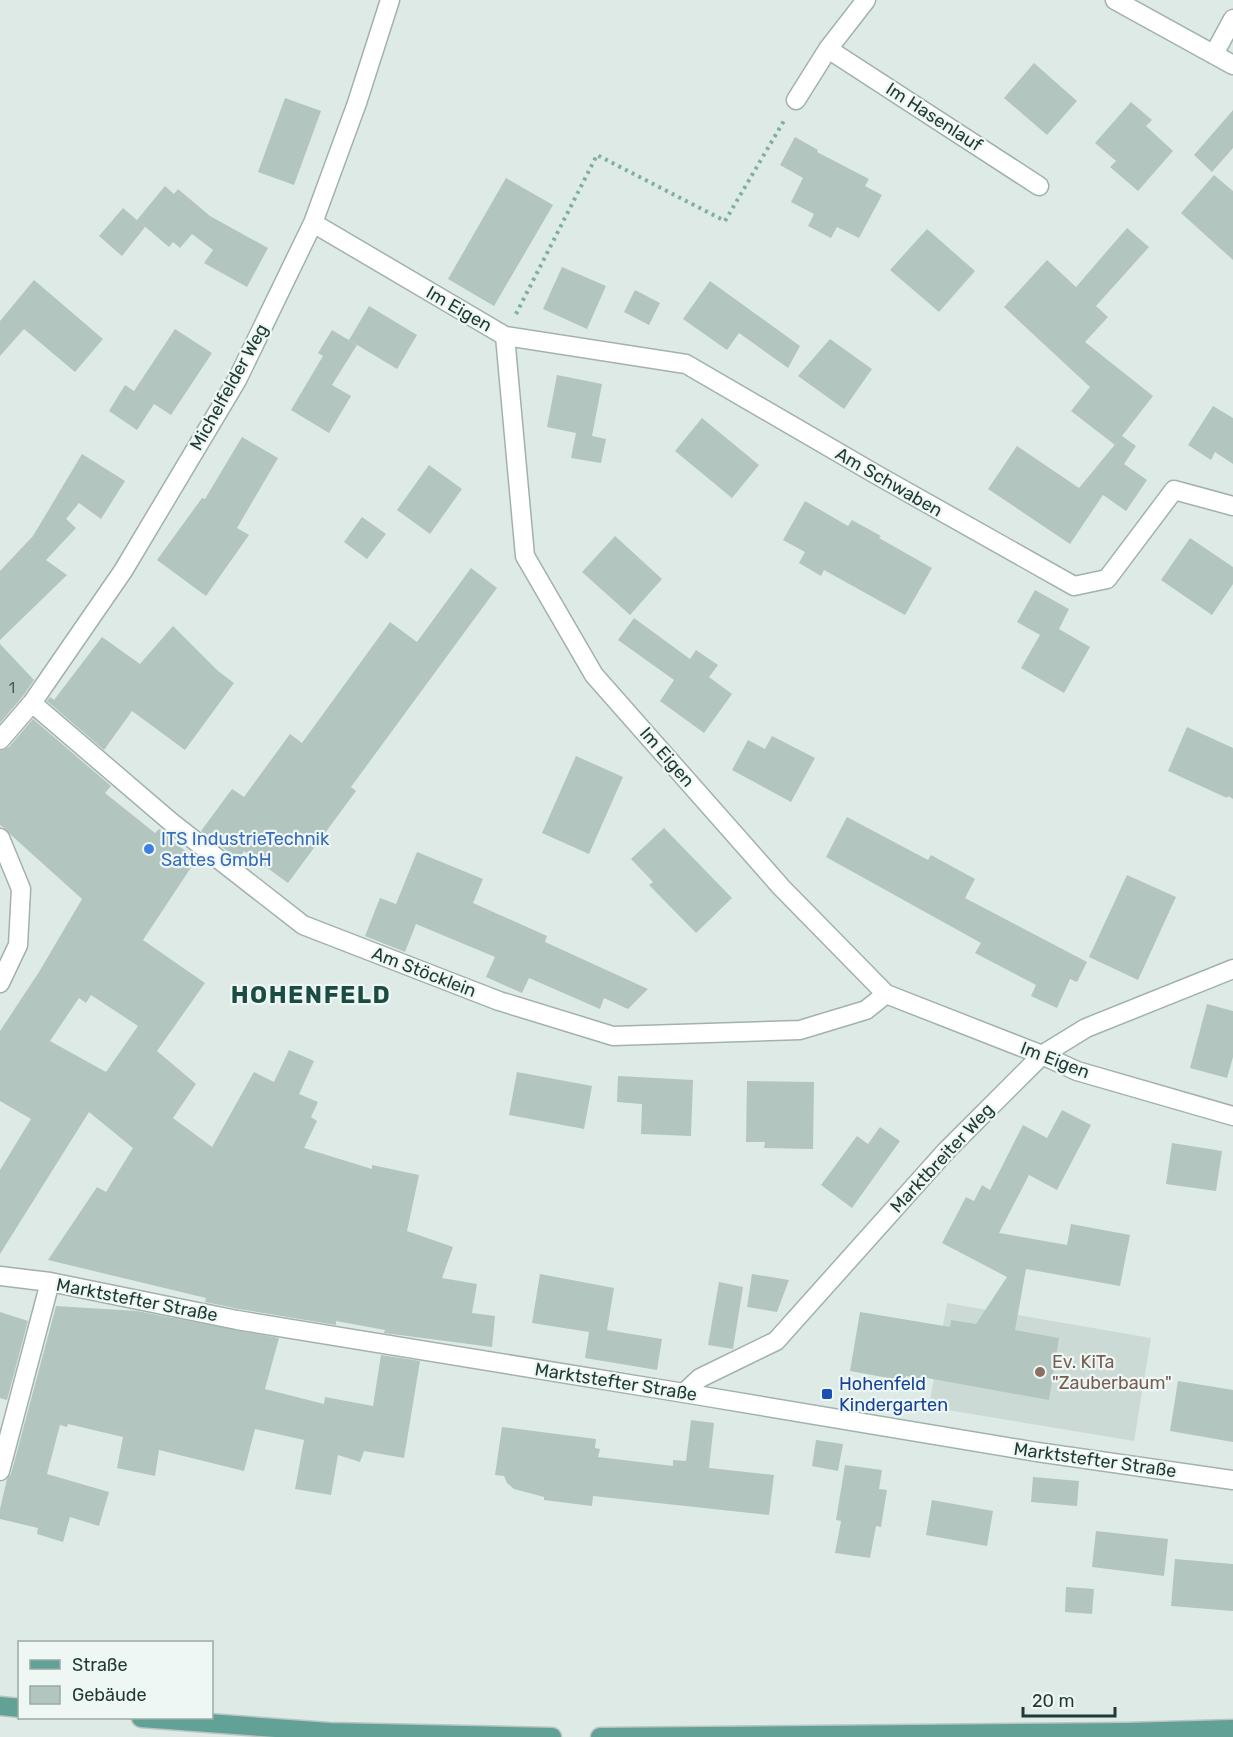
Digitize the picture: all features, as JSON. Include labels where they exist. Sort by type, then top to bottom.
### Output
[{"type":"main road","points":[[0,1706],[18,1708]]},
{"type":"main road","points":[[154,1719],[329,1732],[552,1737]]},
{"type":"main road","points":[[600,1737],[1233,1730]]},
{"type":"street","name":"Michelfelder Weg","points":[[0,740],[32,703],[123,571],[237,380],[313,223],[357,103],[390,0]]},
{"type":"street","points":[[796,100],[828,49],[866,0]]},
{"type":"street","points":[[1115,0],[1233,65]]},
{"type":"street","points":[[1214,54],[1233,19]]},
{"type":"street","name":"Im Hasenlauf","points":[[828,49],[1039,186]]},
{"type":"street","name":"Im Eigen","points":[[313,223],[505,336],[525,556],[594,675],[781,887],[886,994],[1077,1071],[1233,1116]]},
{"type":"street","name":"Am Schwaben","points":[[505,336],[686,364],[877,476],[1074,586],[1107,579],[1174,490],[1233,506]]},
{"type":"street","name":"Am Stöcklein","points":[[32,703],[171,822],[303,925],[499,1001],[613,1036],[800,1030],[866,1010],[886,994]]},
{"type":"street","points":[[0,837],[21,889],[18,945],[0,982]]},
{"type":"street","name":"Marktbreiter Weg","points":[[684,1393],[700,1378],[776,1341],[946,1150],[1042,1055],[1086,1028],[1233,969]]},
{"type":"street","name":"Marktstefter Straße","points":[[0,1276],[50,1282],[237,1320],[1037,1452],[1233,1480]]},
{"type":"street","points":[[0,1471],[50,1282]]},
{"type":"path","points":[[505,336],[597,155],[725,221],[796,100]]},
{"type":"shaded area","name":"Ev. KiTa \"Zauberbaum\"","points":[[947,1303],[1151,1338],[1134,1441],[929,1407]]},
{"type":"building","points":[[1034,63],[1077,101],[1047,135],[1004,98]]},
{"type":"building","points":[[285,98],[321,111],[294,185],[258,172]]},
{"type":"building","points":[[1131,102],[1152,120],[1146,126],[1173,151],[1138,191],[1110,167],[1116,161],[1095,143]]},
{"type":"building","points":[[1233,110],[1233,148],[1212,172],[1194,155]]},
{"type":"building","points":[[795,137],[818,150],[817,152],[869,179],[865,186],[882,195],[859,238],[837,227],[831,238],[808,226],[814,214],[791,202],[803,178],[780,165]]},
{"type":"building","points":[[1214,175],[1233,191],[1233,260],[1181,213]]},
{"type":"building","points":[[506,178],[553,205],[494,306],[448,279]]},
{"type":"building","points":[[165,186],[174,194],[178,189],[210,216],[268,248],[247,287],[204,263],[213,250],[192,234],[180,248],[173,242],[169,247],[137,220]]},
{"type":"building","points":[[123,208],[145,227],[122,256],[99,236]]},
{"type":"building","points":[[1127,228],[1149,247],[1096,306],[1108,317],[1085,342],[1153,396],[1115,445],[1071,411],[1090,387],[1004,307],[1047,260],[1076,287]]},
{"type":"building","points":[[927,229],[975,271],[939,312],[890,270]]},
{"type":"building","points":[[562,267],[606,286],[587,329],[543,309]]},
{"type":"building","points":[[34,280],[103,339],[75,372],[24,329],[0,356],[0,321]]},
{"type":"building","points":[[710,281],[800,346],[788,368],[739,333],[727,350],[683,319]]},
{"type":"building","points":[[635,290],[660,303],[649,325],[624,312]]},
{"type":"building","points":[[369,306],[417,335],[397,369],[349,340]]},
{"type":"building","points":[[175,329],[212,353],[171,415],[154,404],[137,430],[109,411],[125,385],[134,391]]},
{"type":"building","points":[[332,330],[357,345],[332,385],[351,396],[329,433],[291,410],[323,356],[318,353]]},
{"type":"building","points":[[830,339],[872,369],[844,409],[798,376]]},
{"type":"building","points":[[557,375],[602,384],[592,436],[606,439],[601,463],[571,458],[576,433],[547,427]]},
{"type":"building","points":[[1213,406],[1233,418],[1233,464],[1215,452],[1211,460],[1188,445]]},
{"type":"building","points":[[702,418],[759,465],[732,498],[675,451]]},
{"type":"building","points":[[1122,436],[1136,446],[1124,464],[1147,480],[1126,511],[1103,495],[1070,544],[988,489],[1017,446],[1079,488]]},
{"type":"building","points":[[242,437],[278,458],[237,528],[249,535],[206,596],[157,560],[202,498],[205,499]]},
{"type":"building","points":[[82,454],[125,481],[101,519],[79,503],[66,519],[76,528],[46,560],[67,575],[0,640],[0,571],[33,536]]},
{"type":"building","points":[[429,465],[462,489],[430,534],[397,510]]},
{"type":"building","points":[[805,501],[848,526],[852,520],[932,568],[905,615],[824,570],[821,576],[799,563],[805,552],[783,540]]},
{"type":"building","points":[[362,517],[386,534],[367,559],[344,542]]},
{"type":"building","points":[[615,536],[662,579],[630,615],[582,572]]},
{"type":"building","points":[[1190,538],[1233,567],[1233,584],[1212,615],[1161,580]]},
{"type":"building","points":[[471,568],[497,588],[351,787],[356,791],[288,883],[244,851],[239,860],[201,831],[232,789],[244,797],[290,734],[302,743],[390,622],[417,642]]},
{"type":"building","points":[[1035,590],[1069,609],[1059,629],[1090,647],[1064,693],[1021,668],[1040,635],[1017,622]]},
{"type":"building","points":[[634,618],[690,659],[696,650],[718,665],[709,677],[732,694],[704,733],[660,701],[674,680],[618,640]]},
{"type":"building","points":[[173,626],[218,671],[234,683],[185,750],[132,711],[104,750],[47,701],[50,697],[54,700],[102,637],[140,664]]},
{"type":"building","points":[[0,644],[34,680],[0,723]]},
{"type":"building","points":[[33,719],[111,786],[105,793],[155,833],[159,829],[196,860],[143,940],[205,983],[157,1051],[196,1084],[173,1118],[212,1147],[254,1072],[274,1082],[289,1050],[314,1061],[299,1094],[318,1102],[311,1117],[317,1121],[304,1148],[372,1169],[372,1165],[419,1175],[407,1231],[453,1247],[442,1278],[477,1284],[472,1313],[495,1316],[492,1347],[384,1333],[385,1330],[336,1321],[336,1325],[239,1309],[205,1302],[206,1298],[48,1260],[97,1187],[106,1192],[133,1148],[89,1112],[0,1254],[0,1170],[31,1119],[0,1101],[0,1031],[39,972],[82,899],[0,825],[0,751],[9,747]],"holes":[[[91,995],[138,1026],[106,1072],[50,1041],[79,998],[86,1003]]]},
{"type":"building","points":[[1187,727],[1233,748],[1233,799],[1168,771]]},
{"type":"building","points":[[772,736],[815,758],[791,802],[732,770],[748,740],[765,749]]},
{"type":"building","points":[[576,756],[623,777],[589,854],[542,833]]},
{"type":"building","points":[[847,817],[928,860],[931,855],[975,879],[965,898],[1087,962],[1077,982],[1070,979],[1057,1008],[1031,996],[1036,985],[975,953],[981,943],[826,857]]},
{"type":"building","points":[[664,828],[732,898],[696,933],[649,885],[653,882],[631,859]]},
{"type":"building","points":[[417,852],[483,879],[473,903],[547,936],[545,942],[648,989],[628,1009],[604,998],[600,1009],[529,978],[522,993],[486,977],[495,957],[416,924],[405,952],[365,936],[380,898],[396,904]]},
{"type":"building","points":[[1127,875],[1176,897],[1138,980],[1089,957]]},
{"type":"building","points":[[1207,1004],[1233,1011],[1233,1057],[1227,1078],[1190,1068]]},
{"type":"building","points":[[517,1072],[592,1086],[584,1129],[509,1115]]},
{"type":"building","points":[[618,1076],[693,1080],[691,1136],[641,1134],[642,1104],[617,1102]]},
{"type":"building","points":[[747,1081],[814,1082],[813,1149],[764,1148],[765,1142],[746,1142]]},
{"type":"building","points":[[1062,1110],[1091,1125],[1057,1190],[1029,1175],[999,1233],[1067,1245],[1071,1224],[1130,1235],[1120,1286],[1026,1269],[1015,1330],[1059,1338],[1049,1400],[927,1378],[927,1380],[906,1376],[905,1381],[850,1371],[860,1312],[950,1327],[951,1320],[976,1324],[1007,1277],[942,1243],[966,1197],[974,1201],[982,1185],[990,1190],[1023,1125],[1047,1138]]},
{"type":"building","points":[[880,1127],[900,1141],[852,1208],[821,1185],[857,1136],[868,1144]]},
{"type":"building","points":[[1172,1143],[1222,1151],[1216,1191],[1166,1184]]},
{"type":"building","points":[[540,1274],[614,1288],[607,1330],[662,1339],[657,1370],[585,1358],[589,1332],[532,1323]]},
{"type":"building","points":[[752,1274],[789,1280],[777,1312],[747,1307]]},
{"type":"building","points":[[719,1282],[743,1287],[733,1349],[708,1345]]},
{"type":"building","points":[[56,1306],[137,1311],[279,1338],[265,1389],[324,1404],[325,1397],[373,1406],[381,1355],[420,1361],[404,1458],[364,1451],[360,1462],[338,1455],[331,1495],[295,1489],[304,1440],[255,1429],[244,1471],[159,1450],[155,1476],[117,1468],[123,1437],[68,1424],[67,1427],[60,1425],[47,1474],[109,1492],[99,1526],[70,1517],[63,1542],[37,1534],[38,1528],[0,1519],[7,1479],[11,1474]]},
{"type":"building","points":[[0,1312],[28,1321],[7,1400],[0,1398]]},
{"type":"building","points":[[1178,1381],[1233,1390],[1233,1442],[1170,1431]]},
{"type":"building","points":[[691,1420],[714,1423],[709,1468],[774,1475],[769,1515],[593,1496],[592,1506],[544,1500],[544,1497],[514,1489],[507,1483],[504,1476],[495,1475],[502,1427],[596,1439],[595,1448],[600,1449],[598,1457],[673,1466],[673,1460],[686,1461]]},
{"type":"building","points":[[816,1440],[843,1444],[838,1471],[812,1466]]},
{"type":"building","points":[[845,1465],[882,1470],[879,1489],[887,1490],[881,1527],[876,1526],[870,1558],[835,1553],[841,1521],[836,1520]]},
{"type":"building","points":[[1033,1477],[1079,1481],[1077,1506],[1031,1502]]},
{"type":"building","points":[[932,1500],[993,1511],[987,1546],[926,1535]]},
{"type":"building","points":[[1096,1531],[1168,1539],[1164,1576],[1092,1567]]},
{"type":"building","points":[[1175,1559],[1233,1564],[1233,1611],[1171,1606]]},
{"type":"building","points":[[1066,1587],[1094,1589],[1092,1614],[1065,1612]]},
{"type":"place","name":"ITS IndustrieTechnik Sattes GmbH","points":[[149,849]]},
{"type":"place","name":"Ev. KiTa \"Zauberbaum\"","points":[[1040,1372]]},
{"type":"place","name":"Hohenfeld Kindergarten","points":[[827,1394]]},
{"type":"district","name":"HOHENFELD","points":[[311,995]]}]
